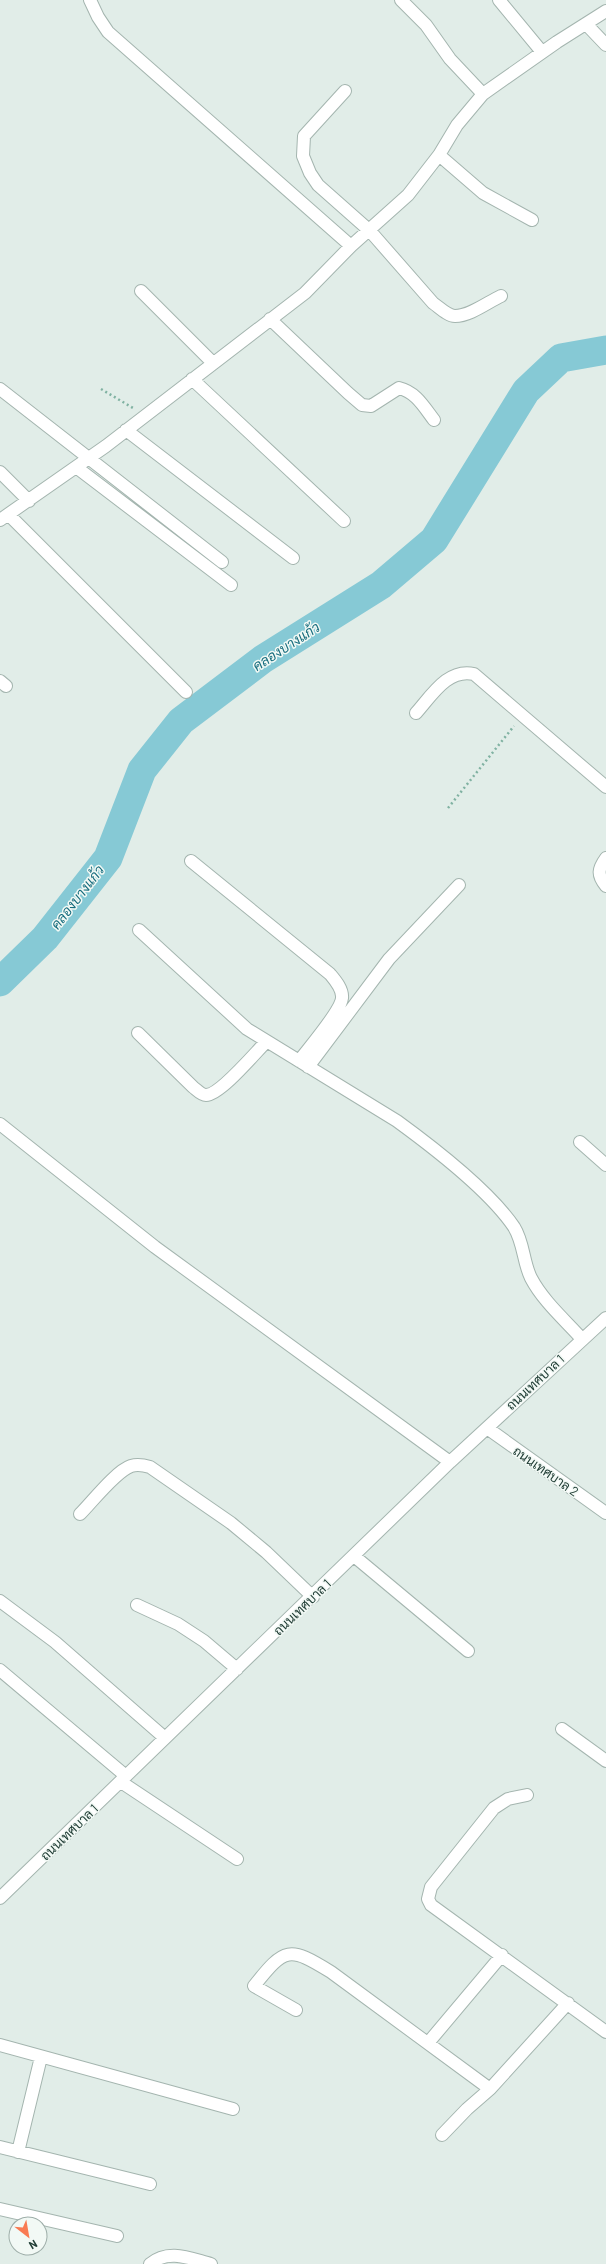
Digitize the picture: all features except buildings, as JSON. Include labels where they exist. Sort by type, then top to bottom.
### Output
[{"type":"street","points":[[90,0],[98,17],[108,32],[351,246]]},
{"type":"street","points":[[401,0],[426,25],[450,59],[482,94]]},
{"type":"street","points":[[499,0],[542,52]]},
{"type":"street","points":[[186,692],[4,518],[89,458],[305,293],[351,246],[370,231],[408,195],[439,155],[457,125],[482,94],[542,52],[606,12]]},
{"type":"street","points":[[586,24],[606,45]]},
{"type":"street","points":[[345,91],[304,136],[303,156],[310,173],[318,185],[370,231],[433,303],[446,312],[454,316],[464,314],[501,296]]},
{"type":"street","points":[[439,155],[483,192],[532,220]]},
{"type":"street","points":[[141,291],[213,363]]},
{"type":"street","points":[[270,319],[362,405],[370,406],[399,388],[407,390],[416,396],[434,420]]},
{"type":"street","points":[[192,379],[344,522]]},
{"type":"street","points":[[0,389],[222,562]]},
{"type":"street","points":[[126,430],[293,558]]},
{"type":"street","points":[[76,467],[231,585]]},
{"type":"street","points":[[0,472],[29,501]]},
{"type":"street","points":[[416,712],[447,679],[457,673],[466,672],[474,674],[606,787]]},
{"type":"street","points":[[606,858],[600,867],[599,878],[606,886]]},
{"type":"street","points":[[192,861],[330,974],[340,987],[342,998],[304,1064]]},
{"type":"street","points":[[304,1064],[389,959],[459,885]]},
{"type":"street","points":[[139,930],[248,1029],[266,1042],[408,1129],[489,1197],[503,1212],[515,1229],[522,1244],[531,1277],[538,1289],[582,1339]]},
{"type":"street","points":[[138,1033],[193,1087],[201,1093],[207,1095],[218,1090],[266,1042]]},
{"type":"street","points":[[0,1124],[156,1247],[450,1462]]},
{"type":"street","points":[[580,1142],[606,1165]]},
{"type":"street","name":"ถนนเทศบาล 1","points":[[1,1895],[313,1597],[450,1462],[606,1318]]},
{"type":"street","name":"ถนนเทศบาล 2","points":[[487,1428],[606,1513]]},
{"type":"street","points":[[80,1514],[119,1474],[130,1466],[140,1464],[150,1467],[231,1523],[266,1552],[313,1597]]},
{"type":"street","points":[[354,1556],[468,1650]]},
{"type":"street","points":[[0,1601],[55,1642],[165,1738]]},
{"type":"street","points":[[137,1605],[178,1624],[204,1640],[237,1669]]},
{"type":"street","points":[[0,1670],[123,1779],[236,1859]]},
{"type":"street","points":[[562,1729],[606,1760]]},
{"type":"street","points":[[527,1795],[508,1799],[494,1808],[427,1894],[431,1905],[502,1955],[606,2032]]},
{"type":"street","points":[[296,2010],[254,1986],[276,1960],[285,1954],[295,1953],[309,1959],[331,1972],[490,2089]]},
{"type":"street","points":[[428,2043],[502,1955]]},
{"type":"street","points":[[442,2135],[467,2109],[490,2089],[568,2003]]},
{"type":"street","points":[[0,2045],[233,2109]]},
{"type":"street","points":[[18,2152],[41,2057]]},
{"type":"street","points":[[0,2147],[150,2184]]},
{"type":"street","points":[[0,2209],[117,2236]]},
{"type":"street","points":[[150,2264],[163,2257],[174,2254],[211,2264]]},
{"type":"path","points":[[101,389],[146,415]]},
{"type":"path","points":[[448,808],[523,715]]},
{"type":"waterway","name":"คลองบางแก้ว","points":[[0,982],[45,938],[108,858],[142,770],[181,721],[263,659],[381,585],[434,540],[526,391],[561,358],[606,350]]}]
